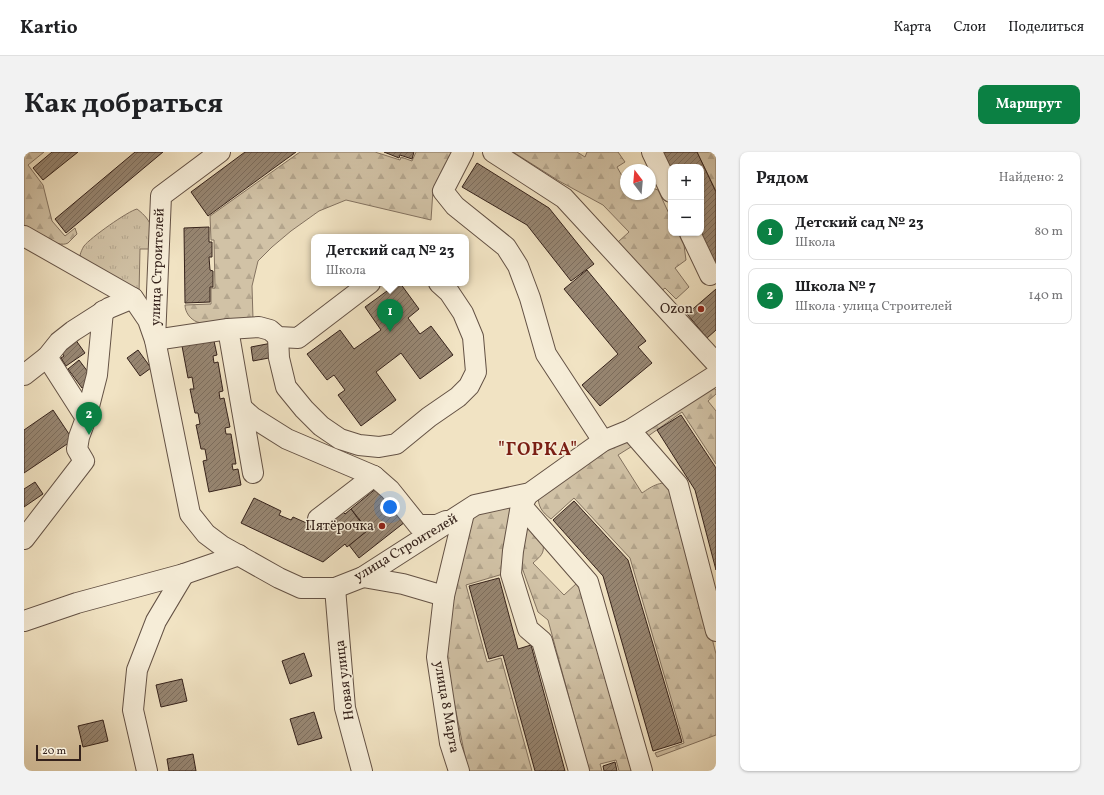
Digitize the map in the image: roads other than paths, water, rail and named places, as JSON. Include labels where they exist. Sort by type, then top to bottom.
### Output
[{"type":"street","name":"улица Строителей","points":[[155,340],[161,196],[220,152]]},
{"type":"street","points":[[463,152],[443,191],[455,206],[506,247],[518,266],[530,298],[546,354],[603,441]]},
{"type":"street","points":[[493,152],[564,198],[716,363]]},
{"type":"street","points":[[652,152],[668,186]]},
{"type":"street","name":"улица Строителей","points":[[24,236],[94,274],[133,298],[148,320],[155,340],[190,514],[206,534],[222,546],[301,588],[335,588],[363,577],[475,505],[526,499],[603,441],[630,430],[716,375]]},
{"type":"street","points":[[691,236],[710,275]]},
{"type":"street","points":[[155,340],[228,329],[259,327],[270,330],[278,337],[298,338],[366,286]]},
{"type":"street","points":[[278,337],[279,358],[286,387],[321,426],[340,439],[359,445],[379,447],[396,444],[429,417],[458,398],[469,386],[476,372],[473,337],[463,313],[449,292],[442,286]]},
{"type":"street","points":[[24,375],[47,357],[60,342],[73,331],[103,311],[133,298]]},
{"type":"street","points":[[24,539],[84,461],[77,450],[79,437],[86,418],[97,375],[103,311]]},
{"type":"street","points":[[228,329],[253,473]]},
{"type":"street","points":[[47,357],[86,418]]},
{"type":"street","points":[[242,408],[252,417],[287,439],[374,476],[390,490],[418,525],[437,525],[464,513]]},
{"type":"street","points":[[630,430],[678,485],[716,631]]},
{"type":"street","points":[[318,519],[374,476]]},
{"type":"street","points":[[526,499],[513,551],[511,574],[528,629],[542,642],[579,771]]},
{"type":"street","points":[[526,499],[588,582],[642,771]]},
{"type":"street","name":"улица 8 Марта","points":[[459,771],[450,743],[437,658],[444,596],[464,513]]},
{"type":"street","points":[[24,621],[77,603],[184,574],[239,555]]},
{"type":"street","points":[[147,771],[133,710],[137,670],[156,621],[184,574]]},
{"type":"street","points":[[363,577],[403,584],[444,596]]},
{"type":"street","name":"Новая улица","points":[[335,588],[345,708],[362,771]]},
{"type":"place","name":"Ozon","points":[[701,309]]},
{"type":"place","name":"Детский сад № 23","points":[[390,332]]},
{"type":"place","name":"Школа № 7","points":[[89,435]]},
{"type":"place","name":"Пятёрочка","points":[[382,526]]},
{"type":"district","name":"\"ГОРКА\"","points":[[538,450]]}]
